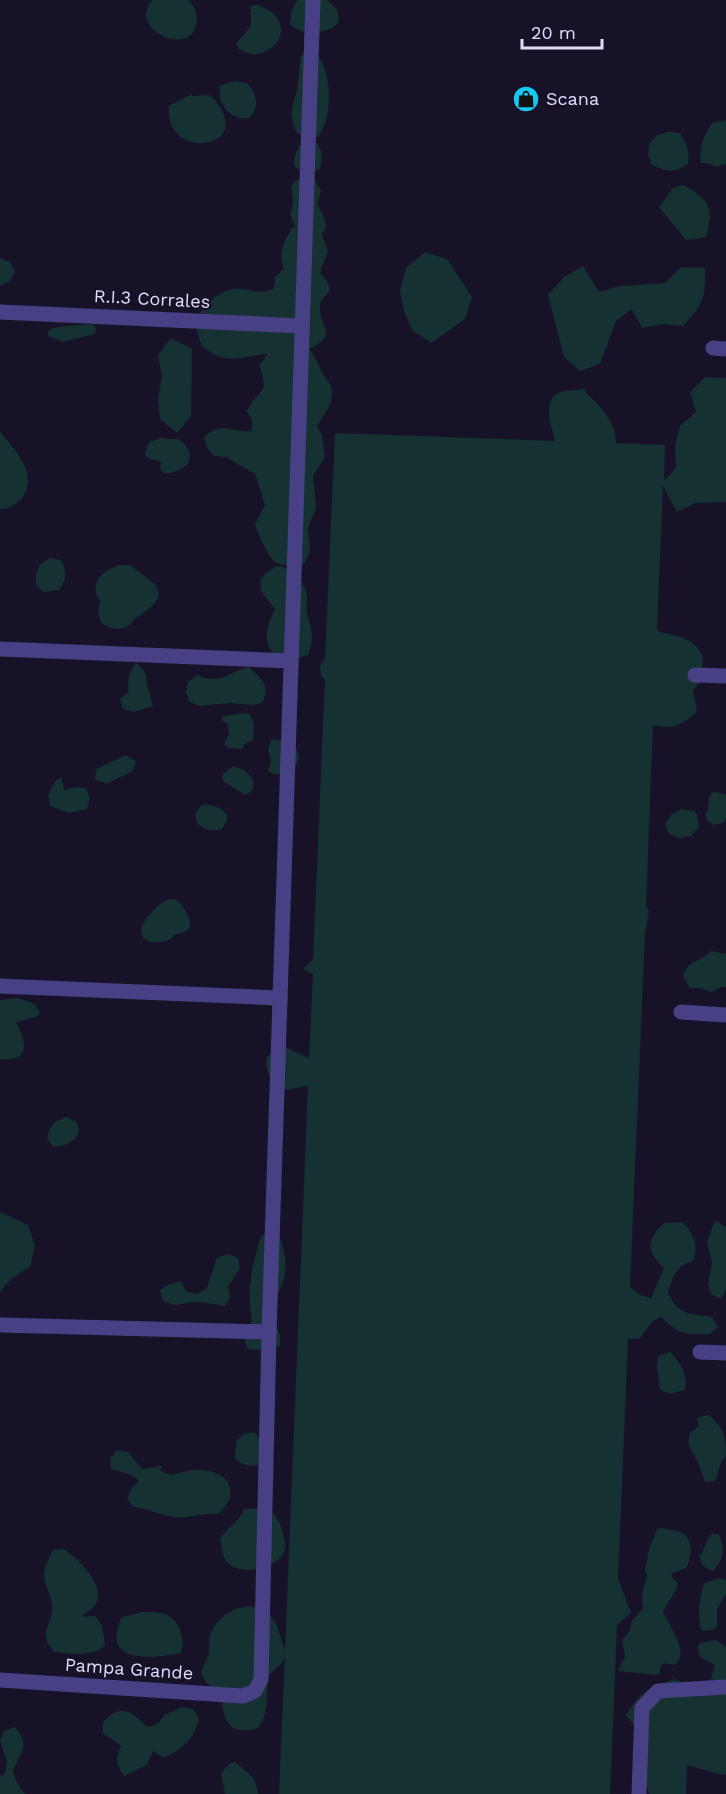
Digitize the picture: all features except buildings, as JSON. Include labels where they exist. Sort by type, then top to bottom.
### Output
[{"type":"street","points":[[0,1325],[269,1332],[313,0]]},
{"type":"street","name":"R.I.3 Corrales","points":[[0,312],[302,326]]},
{"type":"street","points":[[0,649],[291,661]]},
{"type":"street","points":[[695,675],[726,676]]},
{"type":"street","points":[[0,986],[280,998]]},
{"type":"street","points":[[681,1012],[726,1015]]},
{"type":"street","name":"Pampa Grande","points":[[0,1680],[243,1696],[255,1691],[261,1679],[269,1332]]},
{"type":"street","points":[[700,1352],[726,1353]]},
{"type":"street","points":[[639,1794],[642,1708],[658,1691],[726,1687]]},
{"type":"green space","points":[[152,0],[188,0],[193,6],[197,21],[193,33],[185,38],[174,39],[154,30],[148,21],[146,11]]},
{"type":"green space","points":[[297,0],[327,0],[337,9],[339,21],[335,26],[322,31],[308,32],[295,28],[290,24],[291,12]]},
{"type":"green space","points":[[257,5],[272,13],[279,22],[281,32],[278,41],[271,49],[250,54],[239,49],[236,44],[251,26],[251,9],[248,9]]},
{"type":"green space","points":[[305,52],[316,52],[328,82],[327,117],[318,137],[307,137],[297,133],[292,115],[301,56]]},
{"type":"green space","points":[[235,81],[247,83],[255,96],[255,110],[249,118],[237,117],[223,106],[218,86]]},
{"type":"green space","points":[[192,94],[192,96],[209,95],[218,103],[223,113],[226,126],[221,135],[213,141],[201,143],[189,141],[178,134],[171,123],[169,106]]},
{"type":"green space","points":[[726,120],[726,164],[715,167],[712,164],[701,163],[701,147],[712,123]]},
{"type":"green space","points":[[668,132],[680,133],[688,151],[688,164],[675,170],[666,170],[652,165],[648,155],[649,144],[657,135]]},
{"type":"green space","points":[[317,143],[322,159],[319,170],[305,172],[296,168],[294,158],[300,145]]},
{"type":"green space","points":[[307,176],[315,180],[321,191],[317,204],[326,226],[322,234],[328,252],[321,268],[321,274],[330,290],[321,301],[320,306],[326,334],[319,344],[309,349],[331,386],[332,397],[317,426],[322,435],[325,457],[313,476],[316,508],[308,528],[310,551],[306,561],[298,569],[275,562],[261,538],[255,524],[265,505],[255,474],[226,457],[214,456],[207,448],[204,438],[221,428],[252,431],[252,420],[247,411],[262,391],[264,382],[259,365],[268,354],[234,359],[218,356],[202,346],[197,326],[201,311],[221,293],[233,289],[263,292],[274,288],[275,277],[284,269],[282,254],[285,240],[291,231],[289,230],[295,227],[290,214],[293,200],[292,186],[294,182]]},
{"type":"green space","points":[[684,185],[700,196],[708,206],[710,218],[706,237],[686,240],[659,207],[673,188]]},
{"type":"green space","points":[[425,252],[447,259],[472,297],[465,319],[431,343],[412,330],[404,311],[400,290],[406,268]]},
{"type":"green space","points":[[0,258],[10,262],[15,271],[10,281],[0,286]]},
{"type":"green space","points":[[583,266],[599,292],[620,286],[665,283],[681,267],[705,268],[704,294],[699,306],[683,326],[662,324],[642,328],[632,309],[616,321],[600,364],[580,371],[564,357],[548,295],[564,277]]},
{"type":"green space","points":[[94,325],[96,330],[94,334],[63,342],[48,336],[48,331],[51,329]]},
{"type":"green space","points":[[171,338],[192,349],[191,416],[177,433],[160,419],[158,398],[162,376],[158,355]]},
{"type":"green space","points":[[705,377],[726,378],[726,502],[696,503],[677,512],[663,486],[657,631],[684,638],[696,646],[703,658],[701,682],[693,690],[697,712],[672,727],[653,725],[646,905],[649,912],[645,932],[630,1287],[640,1295],[651,1298],[664,1268],[651,1251],[651,1240],[664,1223],[682,1222],[694,1240],[695,1255],[693,1261],[676,1272],[668,1292],[680,1309],[691,1314],[712,1317],[718,1327],[710,1334],[688,1334],[673,1328],[661,1317],[652,1322],[639,1339],[628,1339],[618,1578],[631,1613],[617,1625],[610,1794],[279,1794],[285,1655],[283,1662],[268,1676],[266,1710],[258,1728],[238,1730],[233,1728],[223,1709],[222,1692],[208,1685],[201,1672],[208,1656],[210,1637],[218,1621],[233,1610],[242,1607],[259,1608],[274,1620],[285,1650],[308,1086],[284,1090],[270,1077],[266,1058],[274,1051],[285,1047],[309,1058],[313,974],[303,969],[313,959],[325,679],[321,676],[320,666],[325,659],[335,433],[555,441],[549,414],[551,401],[561,392],[586,389],[585,392],[610,421],[616,443],[665,445],[664,481],[676,468],[675,446],[680,426],[696,412],[690,392]]},
{"type":"green space","points":[[0,431],[23,463],[28,481],[21,499],[6,509],[0,509]]},
{"type":"green space","points":[[160,437],[183,442],[190,454],[188,464],[176,471],[163,473],[160,468],[161,462],[146,457],[149,442]]},
{"type":"green space","points":[[50,558],[61,560],[65,579],[59,590],[43,592],[36,584],[36,575],[40,565]]},
{"type":"green space","points":[[119,565],[130,565],[156,585],[159,596],[129,625],[118,629],[101,623],[98,613],[100,601],[96,588],[103,574]]},
{"type":"green space","points":[[277,566],[290,570],[303,585],[312,634],[308,655],[290,661],[283,660],[273,653],[267,637],[268,625],[275,609],[261,591],[260,580]]},
{"type":"green space","points":[[136,662],[146,674],[153,706],[134,712],[123,709],[120,699],[129,692],[129,676]]},
{"type":"green space","points":[[249,667],[261,679],[265,687],[265,697],[262,703],[199,706],[189,702],[186,692],[188,682],[197,675],[218,679]]},
{"type":"green space","points":[[250,714],[254,724],[253,740],[244,744],[243,749],[228,748],[224,744],[229,735],[228,724],[223,721],[222,716]]},
{"type":"green space","points":[[271,739],[288,743],[298,752],[297,763],[284,775],[268,771],[271,761],[268,750]]},
{"type":"green space","points":[[126,755],[136,761],[133,771],[104,785],[106,783],[95,780],[96,769]]},
{"type":"green space","points":[[233,766],[244,770],[252,778],[253,788],[248,794],[245,795],[223,781],[222,775]]},
{"type":"green space","points":[[62,778],[64,790],[76,787],[86,788],[90,798],[87,809],[68,813],[50,806],[48,795],[56,780]]},
{"type":"green space","points":[[710,793],[726,795],[726,818],[723,823],[713,825],[707,820],[705,814],[708,810],[709,797],[712,794]]},
{"type":"green space","points":[[203,804],[219,808],[226,813],[227,820],[222,829],[209,830],[197,823],[195,813]]},
{"type":"green space","points":[[682,809],[694,811],[699,827],[691,836],[679,838],[669,834],[665,824],[672,814]]},
{"type":"green space","points":[[169,899],[175,899],[184,908],[188,915],[190,928],[165,941],[154,942],[145,939],[141,931],[147,917]]},
{"type":"green space","points":[[711,951],[726,954],[726,987],[711,992],[700,988],[690,988],[683,976],[686,970],[692,963]]},
{"type":"green space","points":[[18,998],[35,1004],[40,1013],[36,1017],[16,1022],[24,1043],[22,1054],[10,1059],[0,1059],[0,1000]]},
{"type":"green space","points":[[66,1117],[77,1122],[79,1133],[68,1143],[53,1147],[47,1138],[49,1130],[55,1122]]},
{"type":"green space","points":[[0,1212],[28,1225],[35,1246],[30,1267],[11,1279],[0,1292]]},
{"type":"green space","points":[[715,1221],[726,1227],[726,1290],[721,1299],[711,1294],[708,1284],[712,1262],[707,1242]]},
{"type":"green space","points":[[268,1233],[279,1235],[285,1262],[285,1272],[280,1289],[270,1305],[280,1336],[280,1346],[264,1350],[248,1349],[245,1338],[252,1321],[251,1278],[261,1236]]},
{"type":"green space","points":[[228,1254],[238,1258],[240,1269],[228,1286],[230,1297],[225,1306],[203,1302],[177,1305],[163,1301],[160,1290],[170,1284],[181,1281],[186,1291],[197,1294],[207,1288],[217,1258]]},
{"type":"green space","points":[[670,1352],[683,1369],[686,1384],[685,1390],[669,1394],[660,1389],[657,1367],[658,1356]]},
{"type":"green space","points":[[708,1415],[721,1428],[726,1456],[722,1460],[715,1481],[705,1482],[688,1444],[690,1433],[699,1426],[697,1418]]},
{"type":"green space","points":[[254,1432],[261,1441],[265,1463],[253,1466],[235,1459],[236,1442],[243,1434]]},
{"type":"green space","points":[[117,1450],[128,1452],[142,1469],[163,1466],[160,1470],[166,1474],[203,1470],[220,1475],[228,1483],[229,1500],[218,1514],[186,1517],[170,1516],[133,1507],[127,1498],[139,1481],[131,1475],[111,1469],[110,1459]]},
{"type":"green space","points":[[266,1508],[281,1525],[285,1545],[282,1555],[268,1565],[250,1570],[232,1566],[225,1559],[220,1539],[244,1509]]},
{"type":"green space","points":[[663,1528],[683,1533],[689,1541],[691,1552],[686,1568],[671,1574],[677,1582],[677,1588],[663,1611],[677,1639],[681,1654],[674,1665],[664,1663],[660,1667],[660,1673],[655,1675],[618,1671],[625,1656],[622,1640],[629,1632],[632,1621],[643,1608],[642,1593],[647,1576],[645,1571],[649,1549],[657,1529]]},
{"type":"green space","points":[[712,1534],[718,1534],[723,1548],[721,1559],[712,1571],[703,1566],[699,1556]]},
{"type":"green space","points":[[64,1549],[81,1563],[98,1591],[97,1600],[92,1608],[82,1615],[83,1617],[95,1616],[102,1625],[105,1646],[94,1652],[81,1654],[55,1652],[46,1639],[52,1605],[44,1572],[53,1550]]},
{"type":"green space","points":[[720,1578],[726,1580],[726,1594],[717,1609],[717,1627],[713,1630],[702,1631],[699,1614],[703,1588],[705,1583]]},
{"type":"green space","points":[[143,1612],[156,1612],[172,1618],[182,1637],[181,1653],[144,1657],[123,1651],[117,1643],[117,1632],[122,1617]]},
{"type":"green space","points":[[716,1640],[726,1647],[726,1679],[715,1683],[711,1680],[715,1665],[700,1657],[698,1647],[700,1643]]},
{"type":"green space","points":[[675,1679],[697,1688],[726,1688],[726,1774],[722,1775],[687,1765],[686,1794],[649,1794],[643,1773],[648,1753],[640,1733],[626,1715],[646,1691]]},
{"type":"green space","points":[[182,1707],[193,1709],[199,1719],[190,1738],[182,1747],[164,1758],[153,1751],[147,1765],[124,1776],[117,1762],[121,1746],[103,1733],[103,1722],[116,1712],[126,1711],[147,1727],[158,1724],[164,1715]]},
{"type":"green space","points":[[15,1727],[20,1733],[23,1748],[13,1770],[16,1781],[25,1794],[0,1794],[0,1776],[5,1774],[7,1762],[0,1740],[4,1731]]},
{"type":"green space","points":[[235,1762],[256,1783],[258,1794],[225,1794],[221,1774],[229,1764]]},
{"type":"place","name":"Scana","points":[[526,99]]}]
